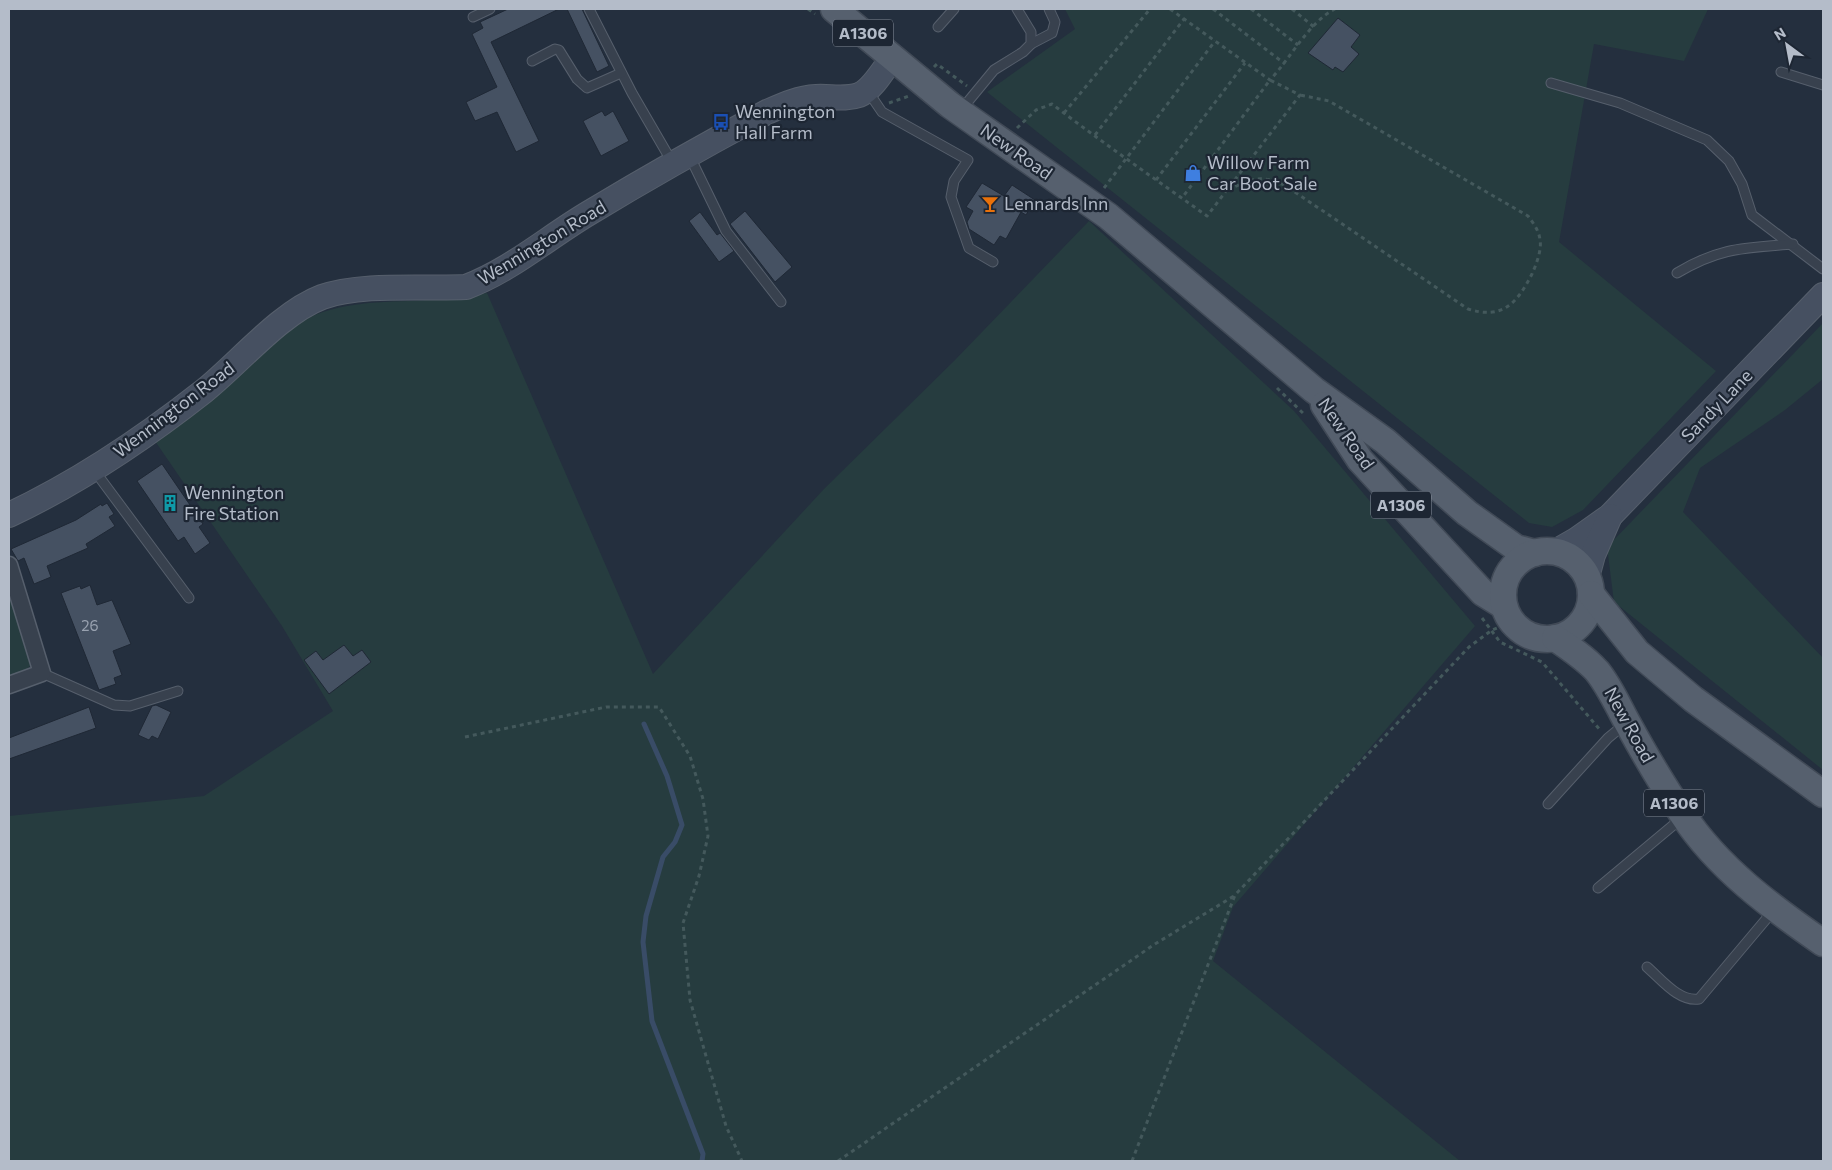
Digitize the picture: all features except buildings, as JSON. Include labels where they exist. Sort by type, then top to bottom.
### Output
[{"type":"main road","name":"New Road","points":[[834,9],[959,112],[1092,204],[1314,390],[1385,442],[1467,513],[1516,548],[1545,552]]},
{"type":"main road","points":[[873,98],[892,58]]},
{"type":"main road","name":"Wennington Road","points":[[9,515],[94,470],[153,430],[206,390],[274,330],[307,304],[323,297],[356,291],[466,287],[483,281],[516,262],[588,214],[681,159],[767,112],[793,101],[816,97],[847,98],[859,95],[873,98]]},
{"type":"main road","name":"Sandy Lane","points":[[1545,552],[1576,540],[1610,516],[1823,295]]},
{"type":"main road","name":"New Road","points":[[1314,390],[1360,460],[1484,593],[1503,619]]},
{"type":"main road","name":"Sandy Lane","points":[[1589,586],[1593,555],[1610,516]]},
{"type":"main road","points":[[1589,586],[1589,609],[1581,623],[1570,633],[1555,638],[1532,636],[1503,619],[1503,592],[1506,579],[1513,567],[1523,558],[1545,552],[1568,556],[1579,565],[1589,586],[1637,652],[1693,698],[1823,794]]},
{"type":"main road","name":"New Road","points":[[1555,638],[1579,654],[1597,671],[1683,817],[1705,844],[1733,873],[1775,909],[1823,943]]},
{"type":"street","points":[[9,565],[42,673],[9,685]]},
{"type":"lane","points":[[473,17],[490,9]]},
{"type":"lane","points":[[589,9],[621,73],[681,159],[726,231],[781,302]]},
{"type":"lane","points":[[938,27],[954,9]]},
{"type":"lane","points":[[1017,9],[1031,32],[1031,44]]},
{"type":"lane","points":[[959,112],[974,91],[994,70],[1024,52],[1031,44],[1052,33],[1055,22],[1049,9]]},
{"type":"lane","points":[[532,61],[556,49],[559,50],[576,79],[587,88],[621,73]]},
{"type":"lane","points":[[1781,72],[1823,85]]},
{"type":"lane","points":[[1551,83],[1620,103],[1707,140],[1729,161],[1742,184],[1752,215],[1793,244],[1823,269]]},
{"type":"lane","points":[[873,98],[882,112],[968,160],[954,181],[951,197],[969,248],[993,262]]},
{"type":"lane","points":[[1677,273],[1695,262],[1730,249],[1793,244]]},
{"type":"lane","points":[[94,470],[189,598]]},
{"type":"lane","points":[[42,673],[104,702],[122,706],[178,691]]},
{"type":"lane","points":[[1548,804],[1608,738],[1627,722]]},
{"type":"lane","points":[[1598,888],[1683,817]]},
{"type":"lane","points":[[1647,968],[1682,997],[1691,1000],[1700,999],[1775,909]]},
{"type":"path","points":[[1064,113],[1150,9]]},
{"type":"path","points":[[1170,9],[1270,80],[1300,94],[1329,101],[1528,216],[1536,226],[1541,242],[1536,266],[1518,297],[1509,306],[1496,312],[1481,313],[1468,309],[1286,186],[1271,179],[1255,178],[1228,190]]},
{"type":"path","points":[[1213,9],[1285,64]]},
{"type":"path","points":[[1251,9],[1298,45]]},
{"type":"path","points":[[1292,9],[1314,27]]},
{"type":"path","points":[[1182,198],[1298,45],[1327,10],[1335,9]]},
{"type":"path","points":[[1095,135],[1184,19]]},
{"type":"path","points":[[1092,204],[1128,159],[1215,41]]},
{"type":"path","points":[[1156,180],[1245,63]]},
{"type":"path","points":[[933,69],[936,64],[974,91]]},
{"type":"path","points":[[873,98],[911,96],[916,91]]},
{"type":"path","points":[[1001,142],[1036,110],[1052,104],[1207,216],[1300,94]]},
{"type":"path","points":[[1275,386],[1309,419]]},
{"type":"path","points":[[1481,617],[1503,619]]},
{"type":"path","points":[[1503,619],[1500,642],[1542,662],[1585,712]]},
{"type":"path","points":[[838,1161],[1155,944],[1235,895],[1469,647],[1503,619]]},
{"type":"path","points":[[465,737],[606,707],[658,707],[690,756],[703,799],[708,836],[699,876],[683,923],[690,1000],[726,1126],[742,1161]]},
{"type":"path","points":[[1132,1161],[1235,895]]},
{"type":"green space","points":[[1065,9],[1708,9],[1684,61],[1594,44],[1559,242],[1716,371],[1583,510],[1552,527],[1529,523],[987,92],[1075,29]]},
{"type":"green space","points":[[1089,221],[1294,411],[1475,626],[1233,907],[1213,961],[1460,1161],[9,1161],[9,816],[204,796],[333,711],[282,626],[155,441],[300,322],[346,306],[376,302],[440,299],[487,293],[653,674],[824,489],[955,360]]},
{"type":"green space","points":[[1823,323],[1823,379],[1785,410],[1700,468],[1683,512],[1823,658],[1823,770],[1614,602],[1607,547]]},
{"type":"green space","points":[[9,577],[32,664],[26,670],[9,677]]},
{"type":"waterway","points":[[644,724],[667,776],[682,825],[675,842],[663,857],[646,916],[643,942],[652,1021],[703,1154],[702,1161]]},
{"type":"place","name":"Wennington Hall Farm","points":[[721,122]]},
{"type":"place","name":"Willow Farm Car Boot Sale","points":[[1193,173]]},
{"type":"place","name":"Lennards Inn","points":[[990,204]]},
{"type":"place","name":"Wennington Fire Station","points":[[170,503]]}]
